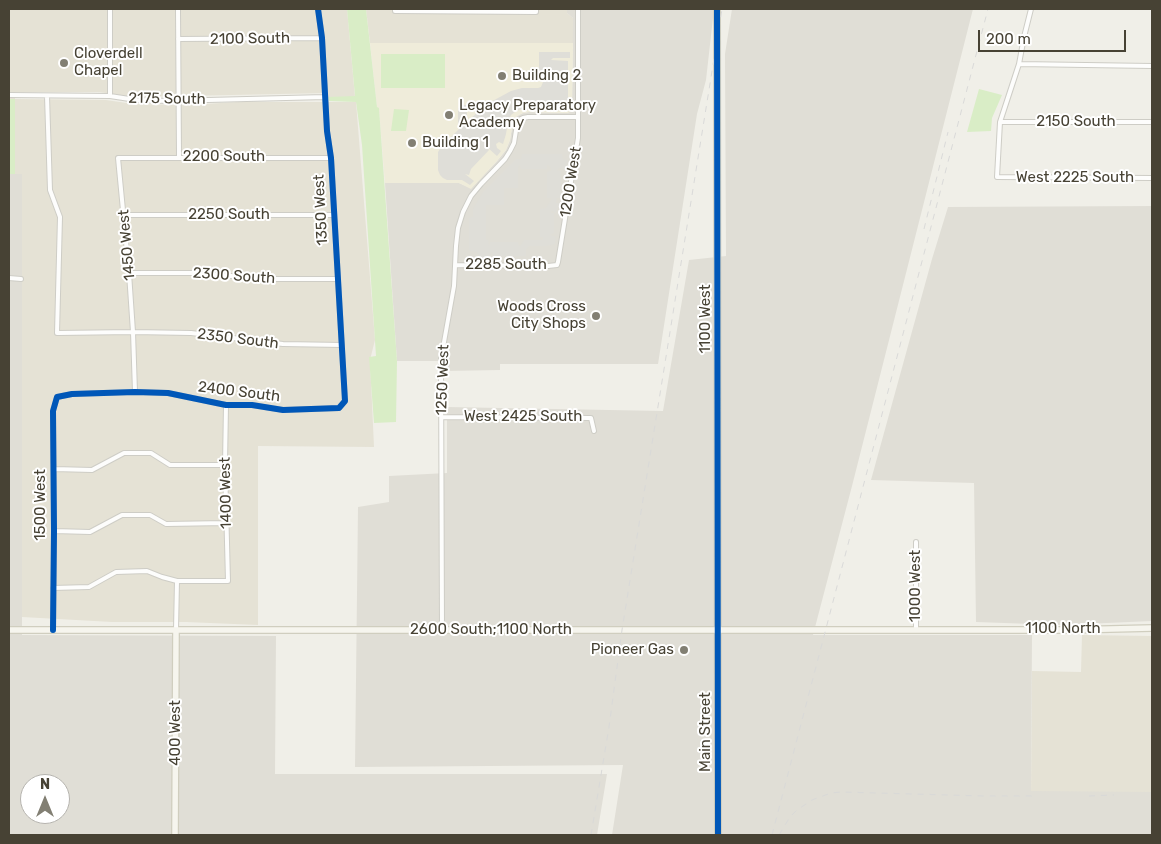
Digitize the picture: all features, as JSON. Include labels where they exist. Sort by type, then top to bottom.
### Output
[{"type":"main road","name":"1100 West","points":[[717,9],[718,629]]},
{"type":"main road","name":"1100 North","points":[[973,630],[1152,628]]},
{"type":"main road","name":"Main Street","points":[[718,629],[718,835]]},
{"type":"main road","name":"2600 South;1100 North","points":[[9,630],[973,630]]},
{"type":"main road","name":"400 West","points":[[175,835],[176,630]]},
{"type":"street","points":[[110,9],[110,96]]},
{"type":"street","points":[[178,9],[180,157]]},
{"type":"street","name":"1350 West","points":[[318,9],[322,38],[327,130],[331,158],[345,401],[339,408]]},
{"type":"street","name":"1200 West","points":[[557,265],[577,146],[578,9]]},
{"type":"street","points":[[1000,122],[1019,64],[1031,9]]},
{"type":"street","points":[[395,10],[536,10]]},
{"type":"street","name":"2100 South","points":[[178,39],[322,38]]},
{"type":"street","points":[[1019,64],[1152,66]]},
{"type":"street","name":"2175 South","points":[[9,95],[110,96],[136,100],[178,101],[325,97]]},
{"type":"street","name":"2350 South","points":[[47,96],[50,190],[60,217],[57,332],[191,333],[283,344],[342,345]]},
{"type":"street","name":"1250 West","points":[[442,630],[441,359],[454,286],[456,236],[463,212],[474,192],[508,156],[514,143],[519,120],[526,117],[578,117]]},
{"type":"street","name":"2150 South","points":[[1000,122],[1152,122]]},
{"type":"street","name":"West 2225 South","points":[[1000,122],[997,177],[1152,178]]},
{"type":"street","name":"2200 South","points":[[118,158],[331,158]]},
{"type":"street","name":"1450 West","points":[[118,158],[134,332]]},
{"type":"street","name":"2250 South","points":[[124,215],[334,215]]},
{"type":"street","name":"2285 South","points":[[456,265],[557,265]]},
{"type":"street","name":"2300 South","points":[[129,273],[196,273],[266,279],[338,279]]},
{"type":"street","points":[[9,278],[21,279]]},
{"type":"street","points":[[134,332],[135,392]]},
{"type":"street","name":"1500 West","points":[[53,630],[54,411],[57,397],[72,394],[135,392]]},
{"type":"street","name":"2400 South","points":[[135,392],[168,393],[226,406],[252,405],[283,410],[339,408]]},
{"type":"street","name":"1400 West","points":[[177,581],[228,581],[225,465],[226,406]]},
{"type":"street","name":"West 2425 South","points":[[442,417],[591,418],[594,430]]},
{"type":"street","points":[[54,470],[92,470],[124,453],[151,453],[170,465],[225,465]]},
{"type":"street","points":[[54,531],[90,532],[122,515],[150,514],[166,524],[226,523]]},
{"type":"street","name":"1000 West","points":[[916,542],[916,630]]},
{"type":"street","points":[[53,588],[89,587],[116,572],[147,570],[177,581],[176,630]]},
{"type":"shaded area","points":[[9,9],[347,9],[355,97],[328,97],[328,93],[135,97],[99,92],[15,92],[15,99],[9,99]]},
{"type":"shaded area","points":[[366,9],[567,9],[567,13],[573,18],[573,43],[370,43]]},
{"type":"shaded area","points":[[567,9],[714,9],[706,80],[697,114],[658,364],[500,364],[500,370],[445,371],[445,361],[397,361],[385,183],[459,183],[471,188],[506,150],[510,140],[513,121],[517,116],[529,112],[567,113],[571,111],[573,18],[567,13]]},
{"type":"shaded area","points":[[732,9],[973,9],[813,635],[1032,635],[1031,791],[1152,792],[1152,835],[612,835],[623,765],[355,767],[358,507],[389,502],[389,476],[447,473],[447,407],[663,411],[689,260],[726,256],[725,54]]},
{"type":"shaded area","name":"Legacy Preparatory Academy","points":[[370,43],[573,43],[572,108],[567,113],[529,112],[517,116],[513,121],[510,140],[506,150],[471,189],[459,183],[385,183],[379,109],[377,107]]},
{"type":"shaded area","points":[[539,52],[570,52],[570,58],[553,58],[551,60],[568,61],[568,104],[564,104],[564,108],[526,108],[516,111],[511,115],[508,122],[503,144],[499,142],[496,144],[497,148],[501,151],[497,156],[487,147],[489,150],[471,169],[469,175],[465,174],[474,181],[470,185],[462,180],[447,180],[443,178],[438,170],[438,152],[462,126],[458,125],[458,108],[462,108],[461,105],[467,105],[467,119],[469,120],[487,104],[511,91],[522,88],[541,87],[543,82],[539,81]]},
{"type":"shaded area","points":[[15,99],[106,100],[133,104],[187,105],[238,102],[356,102],[375,340],[370,360],[374,447],[258,446],[258,625],[186,622],[112,622],[22,617],[22,174],[15,174]]},
{"type":"shaded area","points":[[522,154],[562,154],[563,159],[568,160],[566,169],[559,168],[557,170],[561,171],[561,198],[557,198],[556,203],[560,204],[555,213],[550,212],[554,213],[554,233],[550,234],[556,237],[555,244],[529,246],[526,250],[526,256],[493,256],[492,252],[489,254],[489,259],[479,259],[477,252],[469,250],[469,218],[473,217],[473,209],[483,192],[516,159],[521,159]],"holes":[[[520,165],[521,169],[547,169],[547,165],[551,168],[551,171],[547,172],[547,198],[551,198],[551,200],[546,208],[540,209],[540,237],[543,237],[543,239],[524,240],[519,246],[518,242],[490,242],[489,246],[486,239],[486,205],[504,205],[504,188],[518,188],[518,168]]]},
{"type":"shaded area","points":[[9,174],[22,174],[22,635],[276,636],[275,774],[607,774],[597,835],[9,835]]},
{"type":"shaded area","points":[[1152,206],[1152,621],[1061,625],[976,622],[974,483],[871,480],[948,207]]},
{"type":"shaded area","points":[[1082,635],[1152,636],[1152,792],[1031,792],[1032,671],[1081,672]]},
{"type":"green space","points":[[347,9],[366,9],[377,107],[379,108],[397,361],[396,422],[374,423],[369,357],[376,356],[362,145],[356,102],[329,101],[328,97],[355,96]]},
{"type":"green space","points":[[381,54],[445,54],[445,88],[381,88]]},
{"type":"green space","points":[[979,89],[1002,95],[992,118],[991,131],[967,132]]},
{"type":"green space","points":[[9,99],[15,99],[15,174],[9,174]]},
{"type":"green space","points":[[394,109],[409,110],[406,131],[391,131]]},
{"type":"railway","points":[[591,835],[722,9]]},
{"type":"railway","points":[[772,835],[988,9]]},
{"type":"railway","points":[[924,229],[948,132]]},
{"type":"railway","points":[[779,835],[790,817],[797,810],[812,800],[831,793],[1033,796]]},
{"type":"railway","points":[[1089,796],[1114,795]]},
{"type":"cycle path","points":[[53,630],[53,411],[57,397],[72,394],[168,393],[226,405],[252,405],[283,410],[339,408],[345,401],[331,158],[327,131],[322,38],[318,9]]},
{"type":"cycle path","points":[[717,9],[718,835]]},
{"type":"place","name":"Cloverdell Chapel","points":[[64,63]]},
{"type":"place","name":"Building 2","points":[[502,76]]},
{"type":"place","name":"Legacy Preparatory Academy","points":[[449,115]]},
{"type":"place","name":"Building 1","points":[[412,143]]},
{"type":"place","name":"Woods Cross City Shops","points":[[596,316]]},
{"type":"place","name":"Pioneer Gas","points":[[684,650]]}]
